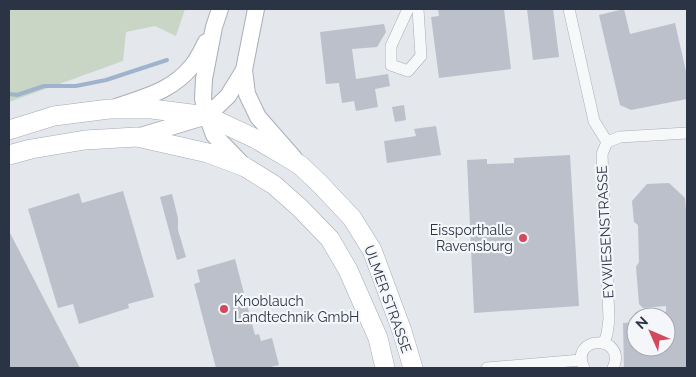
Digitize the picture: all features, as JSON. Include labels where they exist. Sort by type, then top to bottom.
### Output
[{"type":"main road","name":"ULMER STRASSE","points":[[220,9],[214,27],[204,78],[203,99],[214,135],[245,166],[274,185],[300,208],[330,239],[348,270],[378,338],[386,368]]},
{"type":"main road","points":[[256,9],[244,70],[247,94],[258,117],[300,165]]},
{"type":"main road","points":[[109,109],[156,93],[176,82],[193,65],[214,27]]},
{"type":"main road","points":[[9,155],[31,149],[85,140],[137,137],[207,116],[228,96],[244,70]]},
{"type":"main road","name":"ULMER STRASSE","points":[[9,130],[54,116],[109,109],[152,109],[207,116],[256,139],[300,165],[352,218],[372,250],[402,331],[413,368]]},
{"type":"main road","points":[[137,137],[208,153],[245,166]]},
{"type":"street","points":[[408,9],[390,46],[391,66],[408,71],[421,56],[418,9]]},
{"type":"street","points":[[569,9],[594,121],[608,142],[620,137],[687,133]]},
{"type":"street","name":"EYWIESENSTRASSE","points":[[604,343],[610,319],[602,154],[608,142]]},
{"type":"street","points":[[487,368],[583,364],[585,349],[588,346],[593,343],[604,343],[615,354],[613,368]]},
{"type":"green space","points":[[9,9],[185,9],[176,36],[155,26],[126,32],[123,61],[9,102]]},
{"type":"building","points":[[438,9],[504,9],[511,69],[439,78],[431,17],[439,16]]},
{"type":"building","points":[[527,9],[553,9],[559,57],[533,60]]},
{"type":"building","points":[[624,9],[630,34],[675,23],[687,76],[687,99],[631,110],[620,105],[599,15]]},
{"type":"building","points":[[384,24],[386,32],[377,47],[352,49],[356,79],[388,74],[390,86],[375,89],[378,107],[356,111],[354,101],[342,103],[339,83],[326,84],[320,32]]},
{"type":"building","points":[[404,105],[406,120],[395,122],[392,107]]},
{"type":"building","points":[[436,126],[441,155],[387,163],[384,141],[416,136],[414,129]]},
{"type":"building","name":"Eissporthalle Ravensburg","points":[[570,155],[579,306],[474,313],[467,160],[487,159],[487,164],[514,163],[514,158]]},
{"type":"building","points":[[669,183],[685,198],[687,211],[687,368],[624,368],[623,323],[626,323],[626,357],[676,357],[676,307],[642,307],[639,304],[636,267],[639,262],[638,225],[634,222],[632,201],[647,184]]},
{"type":"building","points":[[123,191],[154,297],[128,304],[129,308],[79,324],[73,304],[58,308],[28,209],[79,193],[82,203]]},
{"type":"building","points":[[172,194],[178,218],[178,230],[186,257],[177,260],[160,197]]},
{"type":"building","points":[[9,231],[57,324],[80,368],[9,368]]},
{"type":"building","name":"Knoblauch Landtechnik GmbH","points":[[235,259],[255,335],[259,334],[261,341],[272,338],[279,365],[266,368],[216,368],[194,284],[200,282],[197,270]]},
{"type":"waterway","points":[[9,94],[17,95],[44,86],[76,86],[106,80],[167,60]]},
{"type":"place","name":"Eissporthalle Ravensburg","points":[[523,238]]},
{"type":"place","name":"Knoblauch Landtechnik GmbH","points":[[224,309]]}]
